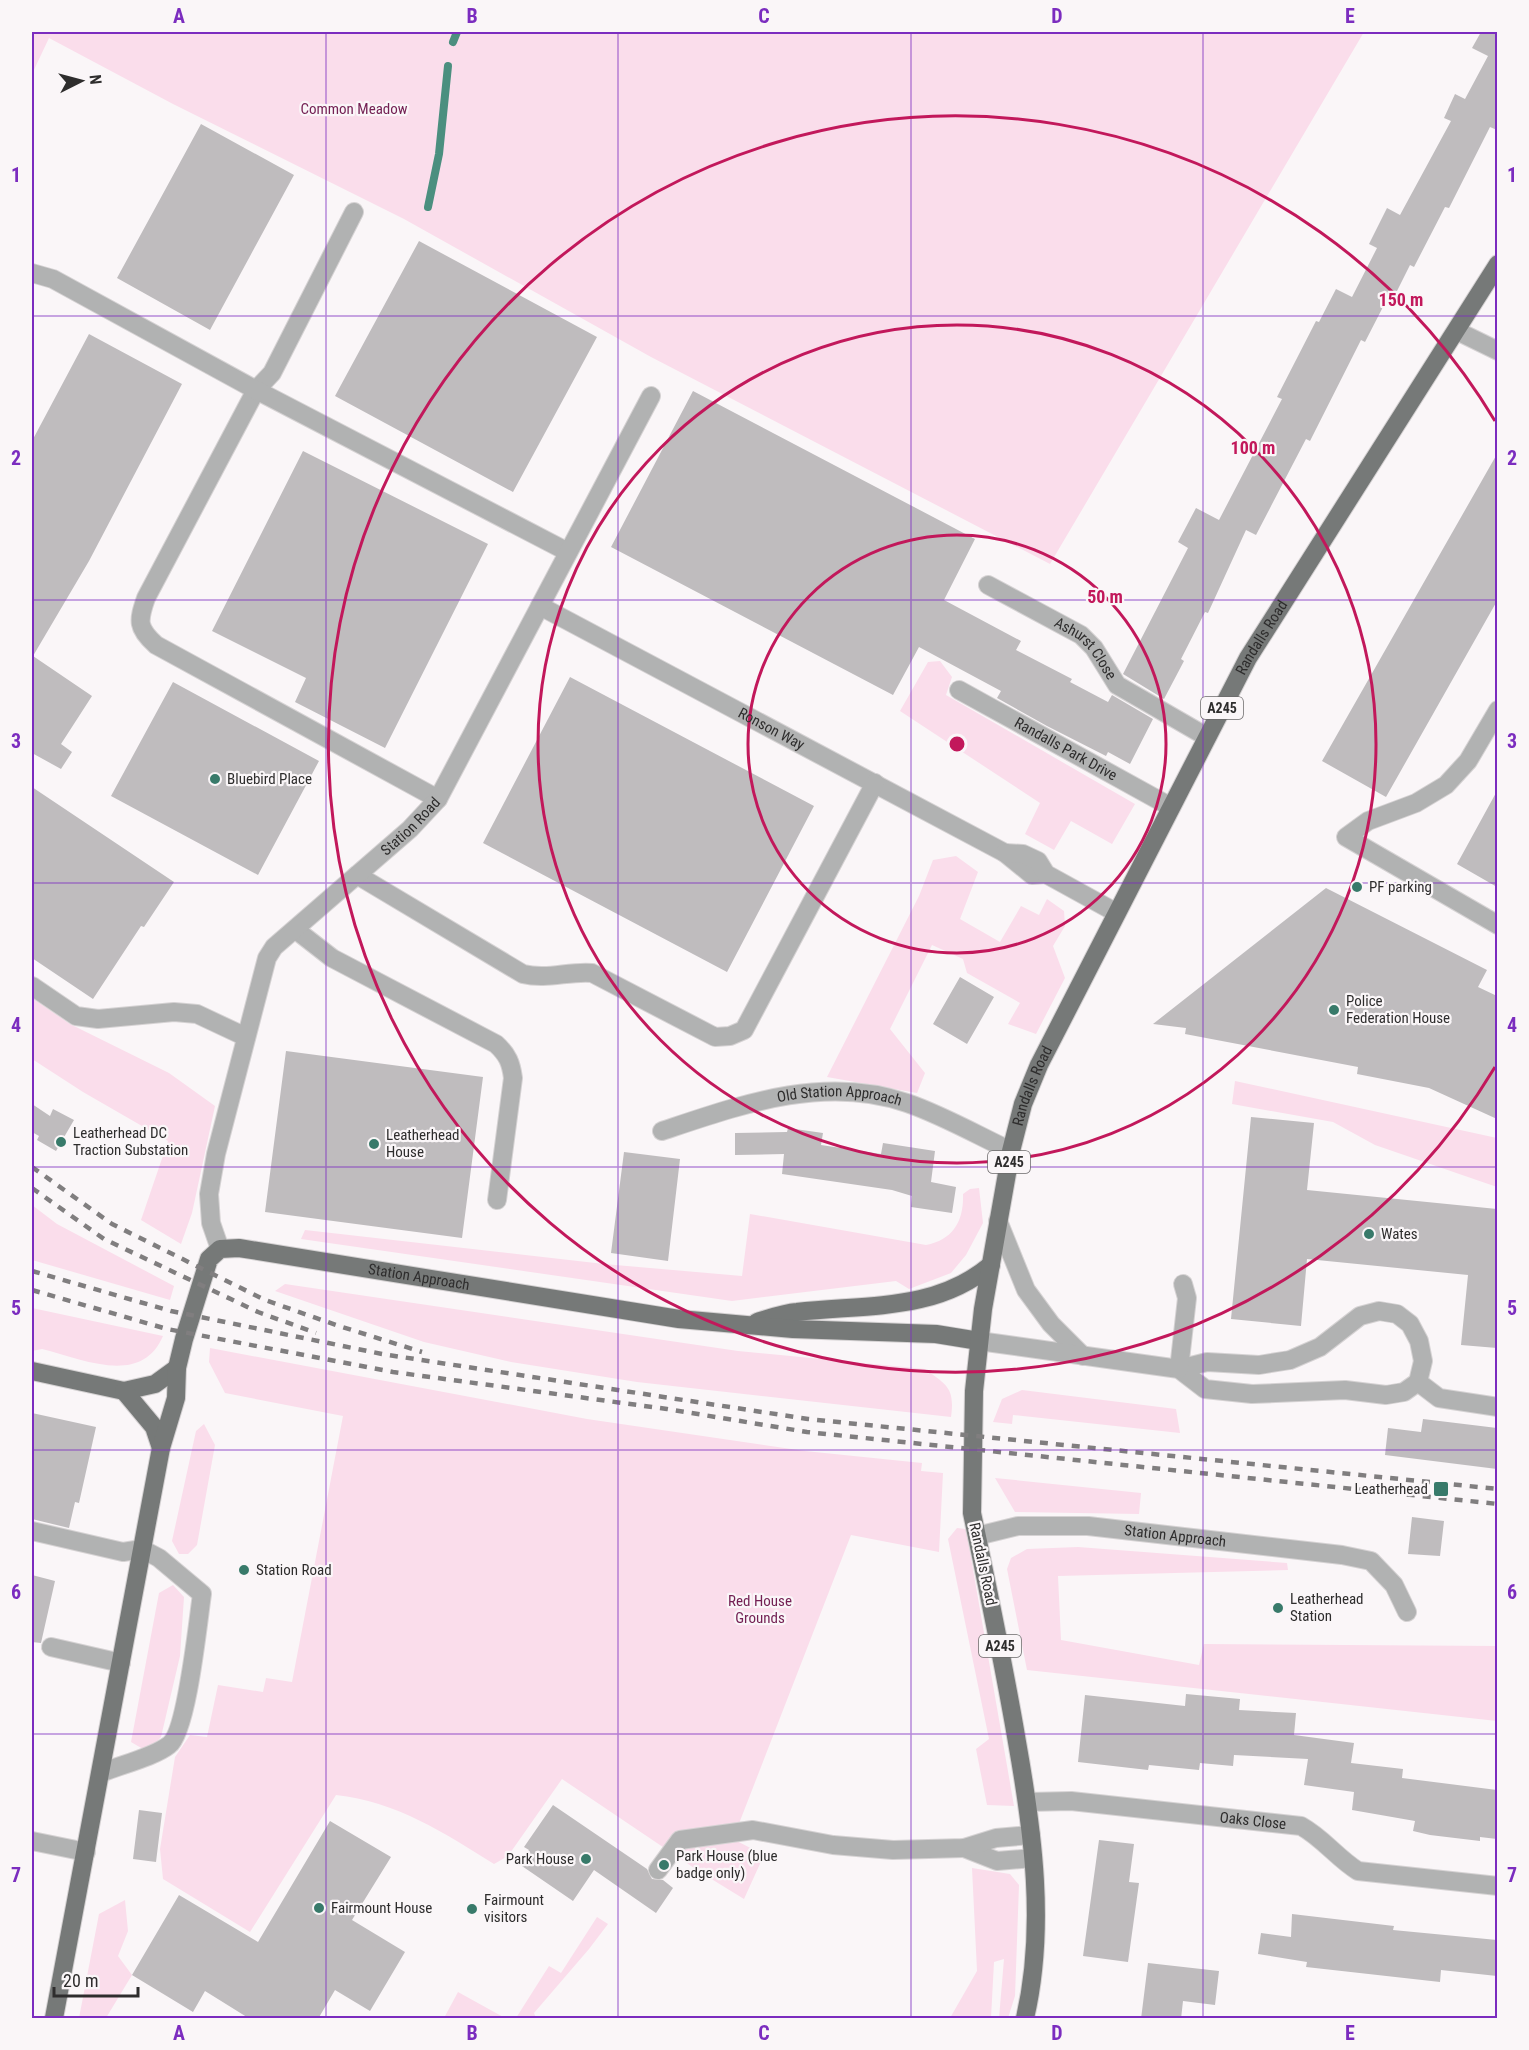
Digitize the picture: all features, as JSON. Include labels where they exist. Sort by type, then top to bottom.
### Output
[{"type":"main road","name":"Randalls Road","points":[[1025,2019],[1033,1984],[1035,1947],[1033,1858],[1028,1802],[970,1490],[974,1391],[979,1341],[998,1221],[1011,1151],[1023,1104],[1039,1065],[1115,912],[1248,658],[1497,264]]},
{"type":"main road","name":"Station Approach","points":[[220,1249],[239,1248],[679,1319],[813,1330],[936,1334],[979,1341]]},
{"type":"main road","points":[[54,2019],[161,1448],[176,1398],[177,1368],[209,1259],[220,1249]]},
{"type":"main road","name":"Station Approach","points":[[744,1325],[794,1312],[923,1300],[962,1286],[991,1265]]},
{"type":"main road","points":[[32,1371],[124,1392],[155,1384],[177,1368]]},
{"type":"main road","points":[[124,1392],[154,1427],[161,1448]]},
{"type":"street","points":[[354,212],[272,373],[256,390],[146,598],[140,618],[144,634],[156,645],[438,799]]},
{"type":"street","points":[[32,273],[62,283],[256,390],[568,552]]},
{"type":"street","points":[[1456,331],[1497,351]]},
{"type":"street","name":"Station Road","points":[[220,1249],[211,1223],[209,1194],[216,1154],[267,958],[274,947],[410,829],[438,799],[651,396]]},
{"type":"street","name":"Ashurst Close","points":[[988,585],[1082,635],[1094,648],[1117,685],[1207,737]]},
{"type":"street","name":"Ronson Way","points":[[540,606],[1005,853],[1032,875],[1046,874],[1115,912]]},
{"type":"street","name":"Randalls Park Drive","points":[[959,690],[1171,807]]},
{"type":"street","points":[[1497,710],[1468,761],[1446,785],[1416,803],[1368,821],[1346,837],[1497,925]]},
{"type":"street","points":[[357,875],[523,974],[550,978],[578,972],[592,973],[715,1037],[730,1036],[744,1030],[875,783]]},
{"type":"street","points":[[296,930],[332,958],[496,1044],[506,1053],[512,1064],[513,1078],[497,1200]]},
{"type":"street","points":[[32,986],[76,1016],[98,1020],[174,1012],[197,1014],[246,1037]]},
{"type":"street","name":"Old Station Approach","points":[[662,1131],[754,1101],[802,1092],[852,1092],[906,1102],[1011,1151]]},
{"type":"street","points":[[998,1221],[1026,1290],[1051,1324],[1083,1356]]},
{"type":"street","points":[[1179,1369],[1187,1298],[1183,1284]]},
{"type":"street","points":[[979,1341],[1179,1369],[1207,1362],[1259,1365],[1290,1360],[1320,1347],[1360,1316],[1379,1311],[1397,1314],[1410,1324],[1419,1341],[1424,1362],[1418,1382],[1404,1392],[1386,1395],[1345,1390],[1252,1394],[1205,1389],[1179,1369]]},
{"type":"street","points":[[1418,1382],[1439,1398],[1497,1407]]},
{"type":"street","name":"Station Approach","points":[[977,1536],[1018,1526],[1088,1526],[1371,1561],[1394,1585],[1407,1612]]},
{"type":"street","points":[[32,1531],[123,1552],[142,1549],[159,1558],[202,1594],[187,1692],[179,1728],[170,1745],[101,1773]]},
{"type":"street","points":[[51,1647],[121,1663]]},
{"type":"street","name":"Oaks Close","points":[[1028,1802],[1071,1801],[1301,1826],[1319,1836],[1341,1861],[1358,1871],[1497,1886]]},
{"type":"street","points":[[658,1870],[680,1840],[753,1830],[833,1845],[894,1850],[964,1848],[996,1838],[1031,1835]]},
{"type":"street","points":[[32,1841],[86,1852]]},
{"type":"street","points":[[964,1848],[997,1861],[1033,1858]]},
{"type":"green space","name":"Common Meadow","points":[[32,32],[1364,32],[1050,564],[651,357],[404,219],[173,104],[49,38],[32,74]]},
{"type":"green space","points":[[940,661],[952,677],[946,695],[1135,804],[1112,844],[1071,821],[1054,850],[1025,834],[1040,803],[900,711],[928,662]]},
{"type":"green space","points":[[956,856],[978,872],[960,919],[1000,942],[1021,906],[1039,915],[1047,899],[1064,911],[1065,926],[1053,946],[1065,978],[1036,1034],[1008,1024],[1020,1003],[967,973],[963,959],[932,945],[890,1029],[925,1073],[917,1093],[827,1077],[919,896],[933,860]]},
{"type":"green space","points":[[32,998],[70,1024],[169,1073],[215,1106],[192,1213],[181,1244],[141,1220],[168,1141],[83,1092],[32,1059]]},
{"type":"green space","points":[[1235,1081],[1497,1138],[1497,1187],[1375,1145],[1333,1122],[1232,1104]]},
{"type":"green space","points":[[979,1188],[983,1223],[966,1255],[951,1273],[909,1289],[896,1281],[732,1301],[301,1239],[305,1230],[604,1264],[742,1276],[750,1214],[926,1245],[950,1234],[959,1221],[963,1194],[970,1189]]},
{"type":"green space","points":[[32,1205],[57,1224],[174,1286],[170,1300],[32,1260]]},
{"type":"green space","points":[[285,1284],[738,1351],[925,1369],[948,1388],[952,1400],[951,1417],[637,1382],[511,1362],[424,1342],[275,1291]]},
{"type":"green space","points":[[32,1308],[163,1336],[153,1352],[141,1361],[126,1365],[93,1363],[42,1349],[32,1351]]},
{"type":"green space","name":"Red House Grounds","points":[[210,1348],[587,1419],[805,1451],[922,1463],[921,1471],[943,1473],[939,1552],[851,1535],[733,1839],[764,1855],[744,1899],[562,1779],[508,1856],[494,1864],[438,1830],[399,1811],[358,1798],[336,1795],[250,1932],[163,1879],[160,1849],[175,1757],[190,1735],[207,1737],[218,1685],[263,1692],[266,1678],[292,1682],[343,1416],[225,1393],[209,1362]]},
{"type":"green space","points":[[1022,1390],[1176,1409],[1180,1433],[1013,1415],[1012,1424],[993,1422],[1002,1399]]},
{"type":"green space","points":[[204,1424],[215,1445],[197,1545],[188,1554],[179,1554],[172,1541],[196,1431]]},
{"type":"green space","points":[[995,1478],[1141,1493],[1139,1514],[1015,1512]]},
{"type":"green space","points":[[957,1528],[966,1529],[1014,1806],[987,1805],[976,1749],[989,1739],[948,1539]]},
{"type":"green space","points":[[1078,1547],[1287,1563],[1288,1570],[1058,1576],[1061,1640],[1199,1665],[1204,1644],[1497,1646],[1497,1721],[1027,1670],[1007,1569],[1011,1558],[1027,1549]]},
{"type":"green space","points":[[173,1585],[184,1597],[180,1656],[161,1737],[152,1747],[143,1749],[131,1742],[159,1593]]},
{"type":"green space","points":[[972,1868],[1010,1874],[1019,1885],[1015,1996],[1008,2018],[999,2018],[1004,1959],[994,1962],[991,2018],[950,2018],[977,1971]]},
{"type":"green space","points":[[125,1900],[128,1931],[118,1956],[132,1975],[106,2018],[79,2018],[99,1914]]},
{"type":"green space","points":[[597,1917],[608,1924],[534,2013],[536,2018],[516,2018],[549,1966],[561,1973]]},
{"type":"green space","points":[[458,1992],[505,2018],[444,2018]]},
{"type":"building","points":[[1481,32],[1497,32],[1497,130],[1490,127],[1449,208],[1445,207],[1414,267],[1410,265],[1390,305],[1385,303],[1365,342],[1361,340],[1310,441],[1306,439],[1256,535],[1246,530],[1208,613],[1205,612],[1181,659],[1184,661],[1164,699],[1123,674],[1188,548],[1178,542],[1196,508],[1219,520],[1282,399],[1277,397],[1316,321],[1319,322],[1336,289],[1352,297],[1377,248],[1369,244],[1387,208],[1400,215],[1451,121],[1444,118],[1455,94],[1465,99],[1488,56],[1472,48]]},
{"type":"building","points":[[201,124],[294,175],[210,330],[117,278]]},
{"type":"building","points":[[419,241],[597,337],[513,492],[335,396]]},
{"type":"building","points":[[89,334],[182,384],[89,561],[33,656],[92,696],[61,744],[72,752],[61,769],[32,753],[32,441]]},
{"type":"building","points":[[693,391],[975,539],[944,600],[1021,641],[1016,650],[1072,679],[1070,682],[1108,702],[1112,695],[1153,719],[1130,764],[1108,752],[1106,756],[1047,726],[997,698],[1001,691],[919,647],[893,695],[611,547]]},
{"type":"building","points":[[303,451],[488,544],[385,748],[295,702],[306,678],[212,631]]},
{"type":"building","points":[[1497,454],[1497,601],[1386,797],[1322,761]]},
{"type":"building","points":[[570,677],[814,806],[727,972],[483,843]]},
{"type":"building","name":"Bluebird Place","points":[[173,682],[319,761],[258,875],[111,796]]},
{"type":"building","points":[[32,787],[174,882],[144,927],[141,926],[93,999],[32,958]]},
{"type":"building","points":[[1497,791],[1497,887],[1457,864]]},
{"type":"building","name":"Police Federation House","points":[[1326,888],[1487,970],[1478,987],[1497,996],[1497,1119],[1429,1088],[1357,1074],[1358,1067],[1185,1034],[1186,1028],[1153,1024]]},
{"type":"building","points":[[960,977],[994,997],[967,1044],[933,1024]]},
{"type":"building","name":"Leatherhead House","points":[[286,1051],[483,1077],[462,1238],[265,1212]]},
{"type":"building","points":[[32,1104],[50,1116],[53,1109],[74,1120],[56,1151],[37,1140],[39,1136],[32,1132]]},
{"type":"building","name":"Wates","points":[[1251,1117],[1314,1123],[1307,1190],[1497,1209],[1497,1348],[1461,1345],[1468,1275],[1307,1259],[1301,1326],[1231,1319]]},
{"type":"building","points":[[788,1128],[823,1133],[821,1145],[881,1154],[883,1143],[935,1151],[931,1182],[956,1187],[952,1213],[911,1207],[912,1196],[892,1190],[782,1174],[784,1154],[735,1155],[735,1133],[787,1132]]},
{"type":"building","points":[[624,1152],[680,1159],[668,1261],[611,1253]]},
{"type":"building","points":[[32,1413],[96,1427],[79,1503],[75,1502],[69,1528],[32,1519]]},
{"type":"building","points":[[1423,1419],[1497,1428],[1497,1469],[1385,1455],[1388,1428],[1421,1432]]},
{"type":"building","points":[[1412,1517],[1444,1521],[1440,1556],[1408,1554]]},
{"type":"building","points":[[32,1575],[55,1581],[41,1643],[32,1642]]},
{"type":"building","points":[[1186,1694],[1240,1699],[1239,1710],[1296,1713],[1294,1735],[1354,1743],[1351,1763],[1403,1769],[1402,1778],[1497,1790],[1497,1839],[1480,1837],[1480,1841],[1430,1835],[1413,1831],[1415,1821],[1352,1810],[1354,1792],[1304,1785],[1308,1759],[1234,1755],[1233,1766],[1200,1763],[1199,1770],[1149,1765],[1148,1770],[1078,1762],[1085,1695],[1185,1706]]},
{"type":"building","name":"Park House","points":[[553,1805],[647,1869],[652,1879],[663,1880],[673,1888],[656,1913],[594,1870],[573,1901],[519,1864],[529,1850],[524,1847]]},
{"type":"building","points":[[139,1810],[162,1813],[156,1862],[133,1859]]},
{"type":"building","name":"Fairmount House","points":[[330,1821],[391,1857],[352,1920],[405,1952],[370,2011],[335,1990],[318,2019],[250,2019],[205,1991],[193,2012],[132,1975],[179,1895],[258,1942]]},
{"type":"building","points":[[1099,1840],[1134,1844],[1129,1882],[1139,1883],[1128,1962],[1083,1956]]},
{"type":"building","points":[[1292,1914],[1394,1926],[1393,1930],[1497,1940],[1497,1976],[1441,1970],[1440,1982],[1306,1967],[1307,1962],[1258,1954],[1261,1933],[1291,1937]]},
{"type":"building","points":[[1148,1963],[1219,1971],[1215,2005],[1183,2001],[1181,2019],[1141,2019]]},
{"type":"waterway","points":[[453,42],[457,32]]},
{"type":"waterway","points":[[428,207],[439,154],[448,66]]},
{"type":"railway","points":[[32,1167],[112,1224],[265,1300],[422,1352]]},
{"type":"railway","points":[[32,1188],[104,1239],[258,1312],[316,1333]]},
{"type":"railway","points":[[32,1271],[171,1311],[382,1354],[808,1419],[1498,1489]]},
{"type":"railway","points":[[32,1290],[167,1329],[393,1372],[667,1409],[807,1432],[1498,1504]]},
{"type":"place","name":"Bluebird Place","points":[[215,779]]},
{"type":"place","name":"PF parking","points":[[1357,887]]},
{"type":"place","name":"Police Federation House","points":[[1334,1010]]},
{"type":"place","name":"Leatherhead DC Traction Substation","points":[[61,1142]]},
{"type":"place","name":"Leatherhead House","points":[[374,1144]]},
{"type":"place","name":"Wates","points":[[1369,1234]]},
{"type":"place","name":"Leatherhead","points":[[1441,1489]]},
{"type":"place","name":"Station Road","points":[[244,1570]]},
{"type":"place","name":"Leatherhead Station","points":[[1278,1608]]},
{"type":"place","name":"Park House","points":[[586,1859]]},
{"type":"place","name":"Park House (blue badge only)","points":[[664,1865]]},
{"type":"place","name":"Fairmount House","points":[[319,1908]]},
{"type":"place","name":"Fairmount visitors","points":[[472,1909]]}]
